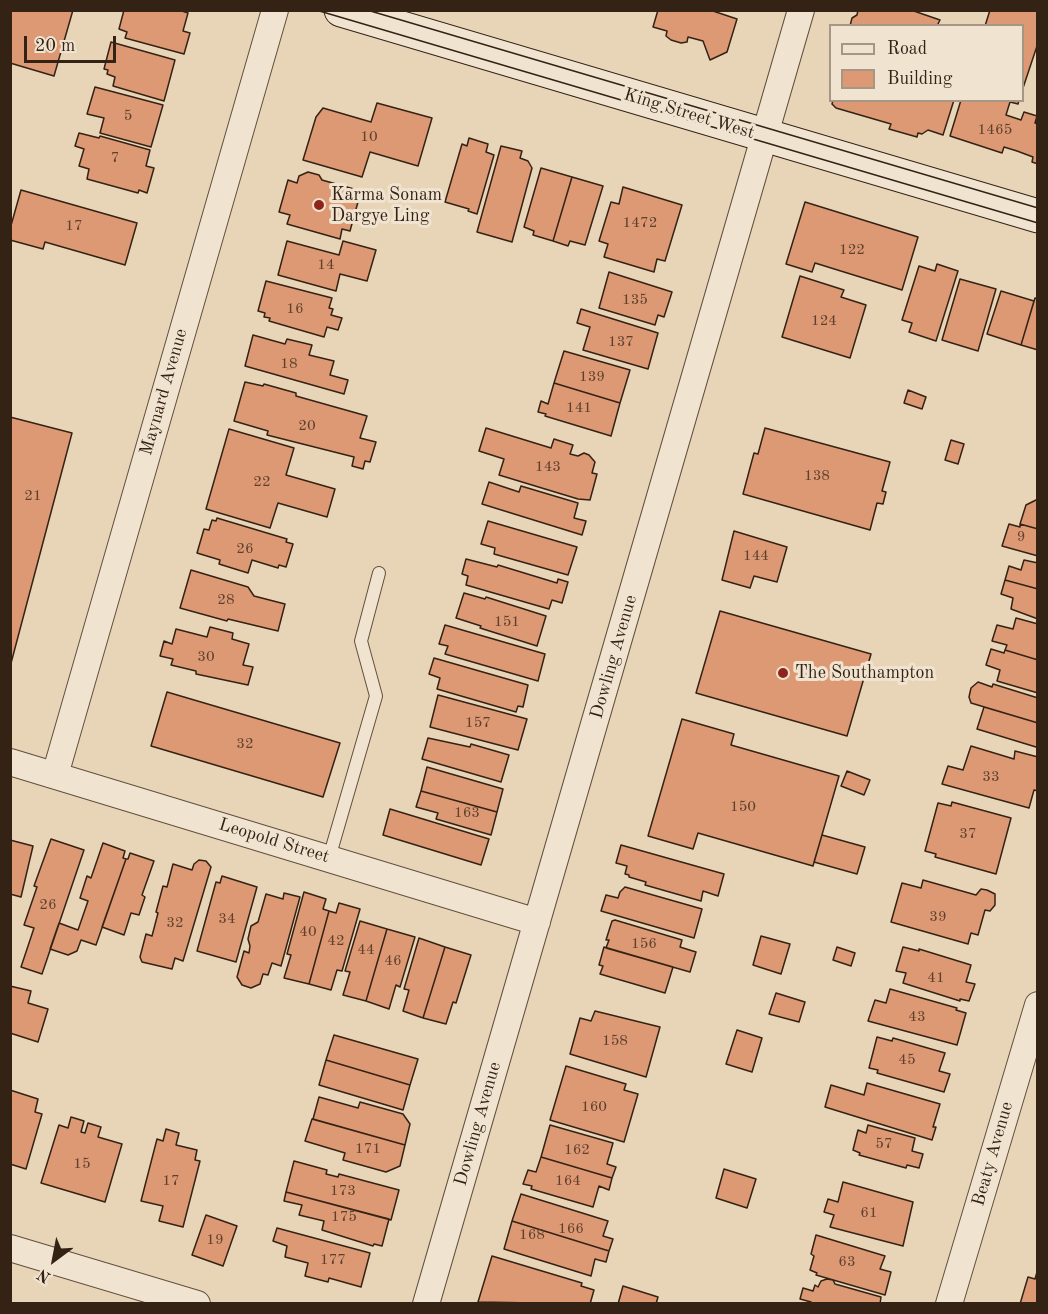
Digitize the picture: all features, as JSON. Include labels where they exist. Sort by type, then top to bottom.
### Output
[{"type":"main road","name":"King Street West","points":[[341,10],[1038,216]]},
{"type":"street","name":"Maynard Avenue","points":[[55,775],[275,10]]},
{"type":"street","name":"Dowling Avenue","points":[[426,1304],[801,10]]},
{"type":"street","name":"Leopold Street","points":[[10,762],[537,922]]},
{"type":"street","name":"Beaty Avenue","points":[[949,1304],[1038,1005]]},
{"type":"street","points":[[10,1248],[197,1304]]},
{"type":"lane","points":[[329,858],[376,696],[361,641],[379,573]]},
{"type":"building","points":[[10,10],[73,10],[54,76],[10,63]]},
{"type":"building","points":[[124,10],[179,10],[188,13],[183,31],[190,33],[184,54],[125,38],[127,32],[119,29]]},
{"type":"building","points":[[658,10],[710,10],[737,19],[727,52],[710,60],[703,41],[688,37],[687,42],[671,40],[666,36],[667,31],[653,27]]},
{"type":"building","points":[[858,10],[911,10],[940,20],[938,24],[850,24],[852,18],[857,15]]},
{"type":"building","points":[[990,10],[1038,10],[1038,43],[1024,85],[1024,24],[986,24]]},
{"type":"building","points":[[111,42],[175,60],[164,101],[113,86],[115,77],[107,74],[108,70],[104,69]]},
{"type":"building","points":[[95,87],[163,105],[151,147],[100,133],[104,118],[87,114]]},
{"type":"building","points":[[832,102],[953,102],[943,135],[928,130],[922,134],[918,133],[917,137],[889,129],[891,124],[836,108]]},
{"type":"building","points":[[960,102],[1010,102],[1006,115],[1021,120],[1024,112],[1037,116],[1035,123],[1038,124],[1038,164],[1032,162],[1033,157],[1017,151],[1004,147],[1002,153],[950,136]]},
{"type":"building","points":[[377,103],[432,118],[418,166],[370,152],[362,177],[303,160],[316,117],[323,108],[371,122]]},
{"type":"building","points":[[79,133],[99,138],[100,136],[150,150],[146,166],[154,168],[147,193],[139,190],[138,193],[87,179],[89,169],[79,166],[84,149],[75,146]]},
{"type":"building","points":[[469,138],[488,144],[486,152],[494,155],[477,214],[468,211],[469,209],[445,202],[462,144],[467,146]]},
{"type":"building","points":[[501,146],[522,151],[520,158],[528,161],[532,168],[512,242],[477,232]]},
{"type":"building","points":[[541,168],[572,177],[553,241],[533,235],[534,231],[524,227]]},
{"type":"building","name":"Karma Sonam Dargye Ling","points":[[308,172],[319,175],[322,180],[361,191],[350,231],[342,229],[340,239],[287,224],[290,215],[279,212],[288,180],[297,183],[299,176]]},
{"type":"building","points":[[572,177],[603,186],[585,245],[570,241],[568,246],[553,241]]},
{"type":"building","points":[[623,187],[682,205],[665,261],[657,259],[654,272],[604,257],[608,244],[599,241],[611,202],[619,204]]},
{"type":"building","points":[[21,190],[137,223],[125,265],[45,242],[43,249],[10,240],[10,229]]},
{"type":"building","points":[[805,202],[918,237],[902,290],[815,263],[812,272],[786,264]]},
{"type":"building","points":[[287,241],[339,255],[343,241],[376,250],[367,281],[340,274],[336,291],[278,275]]},
{"type":"building","points":[[937,264],[958,271],[936,341],[909,332],[912,323],[902,320],[919,266],[935,271]]},
{"type":"building","points":[[609,272],[672,292],[664,317],[658,315],[655,325],[599,308]]},
{"type":"building","points":[[800,276],[844,290],[841,297],[866,305],[850,358],[782,337]]},
{"type":"building","points":[[960,279],[996,289],[978,351],[942,340]]},
{"type":"building","points":[[266,281],[332,298],[329,308],[333,309],[331,315],[342,318],[338,330],[327,327],[324,337],[269,321],[270,318],[264,317],[265,313],[258,311]]},
{"type":"building","points":[[1001,291],[1034,301],[1021,345],[987,334]]},
{"type":"building","points":[[1035,298],[1038,299],[1038,350],[1021,345]]},
{"type":"building","points":[[581,309],[658,333],[648,369],[583,350],[590,327],[577,323]]},
{"type":"building","points":[[253,335],[285,344],[287,339],[312,345],[309,355],[334,361],[330,375],[348,380],[344,394],[245,366]]},
{"type":"building","points":[[564,351],[630,370],[620,403],[554,383]]},
{"type":"building","points":[[245,382],[263,386],[264,384],[296,393],[296,396],[367,416],[360,438],[376,442],[370,462],[365,461],[363,469],[352,466],[354,457],[267,435],[268,431],[234,421]]},
{"type":"building","points":[[554,383],[620,403],[611,436],[538,412],[541,401],[548,404]]},
{"type":"building","points":[[908,390],[926,397],[922,409],[904,403]]},
{"type":"building","points":[[10,417],[72,433],[10,667]]},
{"type":"building","points":[[486,428],[551,448],[554,439],[573,445],[570,454],[589,455],[595,462],[592,473],[597,474],[590,500],[578,499],[499,475],[504,459],[479,451]]},
{"type":"building","points":[[765,428],[890,462],[882,491],[886,492],[883,504],[877,503],[870,530],[743,494],[754,453],[758,454]]},
{"type":"building","points":[[229,429],[294,448],[286,475],[335,489],[327,517],[278,503],[270,528],[206,509]]},
{"type":"building","points":[[951,440],[964,444],[958,464],[945,460]]},
{"type":"building","points":[[489,482],[519,492],[521,486],[578,503],[574,518],[586,521],[582,535],[482,504]]},
{"type":"building","points":[[1038,499],[1038,529],[1020,524],[1026,505]]},
{"type":"building","points":[[217,518],[287,539],[286,542],[293,544],[286,567],[279,565],[278,568],[252,560],[248,573],[219,564],[220,560],[197,553],[204,529],[209,530],[212,520],[216,521]]},
{"type":"building","points":[[488,521],[577,547],[568,575],[494,554],[495,548],[481,544]]},
{"type":"building","points":[[1009,524],[1020,527],[1020,524],[1038,529],[1038,556],[1002,546]]},
{"type":"building","points":[[734,531],[787,547],[777,582],[754,576],[750,588],[722,580]]},
{"type":"building","points":[[466,559],[497,567],[498,565],[557,583],[558,579],[568,582],[562,603],[552,600],[549,609],[466,585],[468,576],[462,574]]},
{"type":"building","points":[[1024,560],[1038,563],[1038,589],[1005,580],[1009,566],[1021,570]]},
{"type":"building","points":[[191,570],[248,587],[254,596],[285,604],[278,631],[228,619],[227,621],[180,608]]},
{"type":"building","points":[[1005,580],[1038,589],[1038,619],[1011,609],[1013,598],[1001,594]]},
{"type":"building","points":[[464,593],[485,599],[486,597],[546,616],[537,646],[456,618]]},
{"type":"building","name":"The Southampton","points":[[720,611],[871,654],[847,736],[696,693]]},
{"type":"building","points":[[1016,618],[1038,624],[1038,660],[1005,650],[1007,645],[992,641],[997,625],[1013,629]]},
{"type":"building","points":[[445,625],[545,654],[538,681],[445,654],[448,646],[439,644]]},
{"type":"building","points":[[210,627],[233,633],[232,639],[249,644],[243,665],[253,667],[248,685],[196,674],[196,671],[171,665],[173,659],[160,656],[164,641],[172,644],[176,629],[207,637]]},
{"type":"building","points":[[991,649],[1004,653],[1005,650],[1038,660],[1038,693],[997,681],[1000,670],[986,665]]},
{"type":"building","points":[[434,658],[528,685],[523,707],[518,706],[516,712],[437,689],[440,678],[429,674]]},
{"type":"building","points":[[978,682],[992,687],[993,684],[1038,698],[1038,723],[971,703],[969,697],[971,688]]},
{"type":"building","points":[[167,692],[340,743],[323,797],[151,746]]},
{"type":"building","points":[[438,695],[527,719],[518,750],[430,727]]},
{"type":"building","points":[[984,707],[1038,723],[1038,746],[977,729]]},
{"type":"building","points":[[682,719],[734,734],[731,745],[839,776],[813,866],[698,833],[693,849],[648,836]]},
{"type":"building","points":[[428,738],[470,747],[471,744],[509,755],[501,782],[422,759]]},
{"type":"building","points":[[971,746],[1014,759],[1015,751],[1038,757],[1038,791],[1034,790],[1029,808],[942,784],[948,766],[963,770]]},
{"type":"building","points":[[427,767],[503,789],[497,812],[421,791]]},
{"type":"building","points":[[847,771],[870,780],[864,795],[841,786]]},
{"type":"building","points":[[421,791],[497,812],[491,835],[436,819],[438,813],[416,807]]},
{"type":"building","points":[[952,802],[1011,818],[996,874],[935,857],[936,854],[925,851],[938,803],[951,806]]},
{"type":"building","points":[[390,809],[489,839],[481,865],[383,835]]},
{"type":"building","points":[[822,835],[865,847],[857,874],[814,862]]},
{"type":"building","points":[[51,839],[84,850],[42,974],[21,967],[34,928],[24,925],[37,887],[34,886]]},
{"type":"building","points":[[10,840],[33,846],[21,897],[10,894]]},
{"type":"building","points":[[103,843],[125,851],[123,858],[126,859],[96,945],[81,940],[77,951],[68,955],[50,949],[59,923],[78,930],[88,901],[80,898],[87,876],[91,878]]},
{"type":"building","points":[[621,845],[724,874],[718,896],[703,891],[701,901],[645,885],[646,882],[629,877],[625,874],[627,866],[616,863]]},
{"type":"building","points":[[130,853],[154,861],[142,895],[145,897],[139,915],[131,913],[124,935],[102,927]]},
{"type":"building","points":[[199,860],[206,861],[211,867],[183,961],[175,958],[172,969],[142,962],[140,957],[146,934],[152,936],[163,886],[167,887],[173,864],[192,870],[194,864]]},
{"type":"building","points":[[222,876],[257,887],[236,962],[197,951],[216,882],[220,883]]},
{"type":"building","points":[[923,880],[976,895],[981,889],[995,894],[995,905],[990,911],[985,910],[978,935],[971,933],[968,944],[891,922],[902,883],[921,888]]},
{"type":"building","points":[[625,887],[702,909],[694,938],[601,911],[606,895],[618,898]]},
{"type":"building","points":[[304,892],[326,899],[323,909],[329,911],[309,984],[284,978],[291,955],[287,954]]},
{"type":"building","points":[[284,893],[300,897],[281,966],[272,963],[268,975],[263,974],[260,984],[251,988],[242,985],[237,977],[244,951],[249,953],[248,939],[251,926],[258,922],[266,894],[283,899]]},
{"type":"building","points":[[339,903],[360,909],[342,971],[337,970],[331,990],[309,984],[329,911],[336,913]]},
{"type":"building","points":[[360,921],[387,929],[366,1001],[343,995],[350,972],[345,971]]},
{"type":"building","points":[[612,921],[682,940],[680,947],[696,952],[690,972],[606,948]]},
{"type":"building","points":[[387,929],[415,937],[400,987],[396,985],[389,1009],[366,1001]]},
{"type":"building","points":[[761,936],[790,944],[781,974],[753,965]]},
{"type":"building","points":[[419,938],[445,947],[423,1018],[403,1011],[409,990],[404,989]]},
{"type":"building","points":[[445,947],[471,955],[456,1003],[453,1002],[446,1024],[423,1018]]},
{"type":"building","points":[[604,947],[673,967],[665,993],[600,974],[603,966],[599,965]]},
{"type":"building","points":[[837,947],[855,953],[851,966],[833,960]]},
{"type":"building","points":[[903,947],[919,951],[919,949],[971,965],[966,982],[975,984],[969,1001],[960,999],[960,1001],[903,983],[906,973],[896,971]]},
{"type":"building","points":[[10,986],[31,991],[28,1003],[48,1009],[38,1042],[10,1033]]},
{"type":"building","points":[[890,989],[957,1008],[956,1010],[966,1013],[957,1045],[868,1021],[875,1000],[886,1003]]},
{"type":"building","points":[[776,993],[805,1002],[799,1022],[769,1014]]},
{"type":"building","points":[[595,1011],[660,1027],[646,1077],[570,1054],[580,1018],[591,1021]]},
{"type":"building","points":[[737,1030],[762,1038],[752,1072],[726,1064]]},
{"type":"building","points":[[334,1035],[418,1059],[410,1085],[326,1060]]},
{"type":"building","points":[[877,1037],[892,1041],[893,1038],[945,1053],[939,1071],[950,1074],[944,1092],[877,1073],[878,1070],[869,1068]]},
{"type":"building","points":[[326,1060],[410,1085],[403,1110],[319,1085]]},
{"type":"building","points":[[566,1066],[626,1084],[624,1090],[638,1094],[624,1142],[550,1120]]},
{"type":"building","points":[[867,1083],[940,1104],[933,1127],[936,1127],[932,1140],[825,1107],[831,1085],[864,1095]]},
{"type":"building","points":[[10,1090],[38,1099],[35,1112],[42,1114],[26,1169],[10,1164]]},
{"type":"building","points":[[319,1097],[358,1108],[360,1102],[403,1114],[410,1124],[405,1145],[313,1119]]},
{"type":"building","points":[[71,1117],[84,1121],[81,1132],[85,1133],[88,1123],[101,1127],[98,1137],[122,1144],[105,1202],[41,1183],[59,1125],[68,1128]]},
{"type":"building","points":[[312,1119],[405,1145],[400,1166],[386,1172],[343,1160],[345,1153],[305,1141]]},
{"type":"building","points":[[550,1125],[613,1143],[607,1164],[616,1167],[612,1178],[541,1157]]},
{"type":"building","points":[[868,1125],[915,1138],[912,1151],[923,1154],[919,1168],[907,1165],[906,1168],[859,1155],[860,1153],[853,1150],[858,1130],[866,1133]]},
{"type":"building","points":[[166,1129],[179,1133],[176,1145],[197,1150],[195,1160],[200,1161],[183,1227],[159,1221],[163,1206],[141,1201],[157,1139],[163,1141]]},
{"type":"building","points":[[541,1157],[612,1178],[609,1190],[599,1186],[593,1207],[531,1189],[532,1186],[523,1184],[528,1170],[536,1172]]},
{"type":"building","points":[[294,1161],[327,1170],[326,1174],[338,1177],[339,1174],[399,1190],[391,1220],[286,1192]]},
{"type":"building","points":[[724,1169],[756,1179],[747,1208],[716,1198]]},
{"type":"building","points":[[843,1182],[913,1202],[903,1246],[830,1227],[834,1215],[824,1212],[828,1199],[838,1202]]},
{"type":"building","points":[[286,1192],[389,1219],[382,1246],[374,1244],[373,1246],[322,1230],[324,1221],[299,1215],[302,1205],[284,1201]]},
{"type":"building","points":[[521,1194],[608,1221],[603,1236],[613,1239],[609,1251],[512,1221]]},
{"type":"building","points":[[206,1215],[237,1226],[223,1266],[192,1255]]},
{"type":"building","points":[[512,1221],[609,1251],[606,1262],[595,1259],[591,1276],[504,1249]]},
{"type":"building","points":[[277,1228],[370,1253],[361,1287],[329,1278],[328,1282],[305,1276],[308,1263],[285,1257],[287,1246],[273,1241]]},
{"type":"building","points":[[816,1235],[885,1256],[880,1269],[891,1272],[885,1295],[816,1275],[817,1273],[810,1270]]},
{"type":"building","points":[[492,1256],[582,1283],[581,1286],[594,1290],[590,1304],[478,1302]]},
{"type":"building","points":[[1037,1272],[1038,1304],[1020,1304],[1028,1277],[1035,1279]]},
{"type":"building","points":[[833,1280],[835,1284],[881,1297],[880,1304],[811,1304],[811,1302],[800,1299],[803,1288],[813,1291],[815,1285],[818,1287],[821,1281]]},
{"type":"building","points":[[623,1286],[658,1297],[656,1304],[618,1304]]},
{"type":"tram line","points":[[316,10],[1038,223]]},
{"type":"tram line","points":[[367,10],[1038,208]]},
{"type":"place","name":"Karma Sonam Dargye Ling","points":[[319,205]]},
{"type":"place","name":"The Southampton","points":[[783,673]]}]
